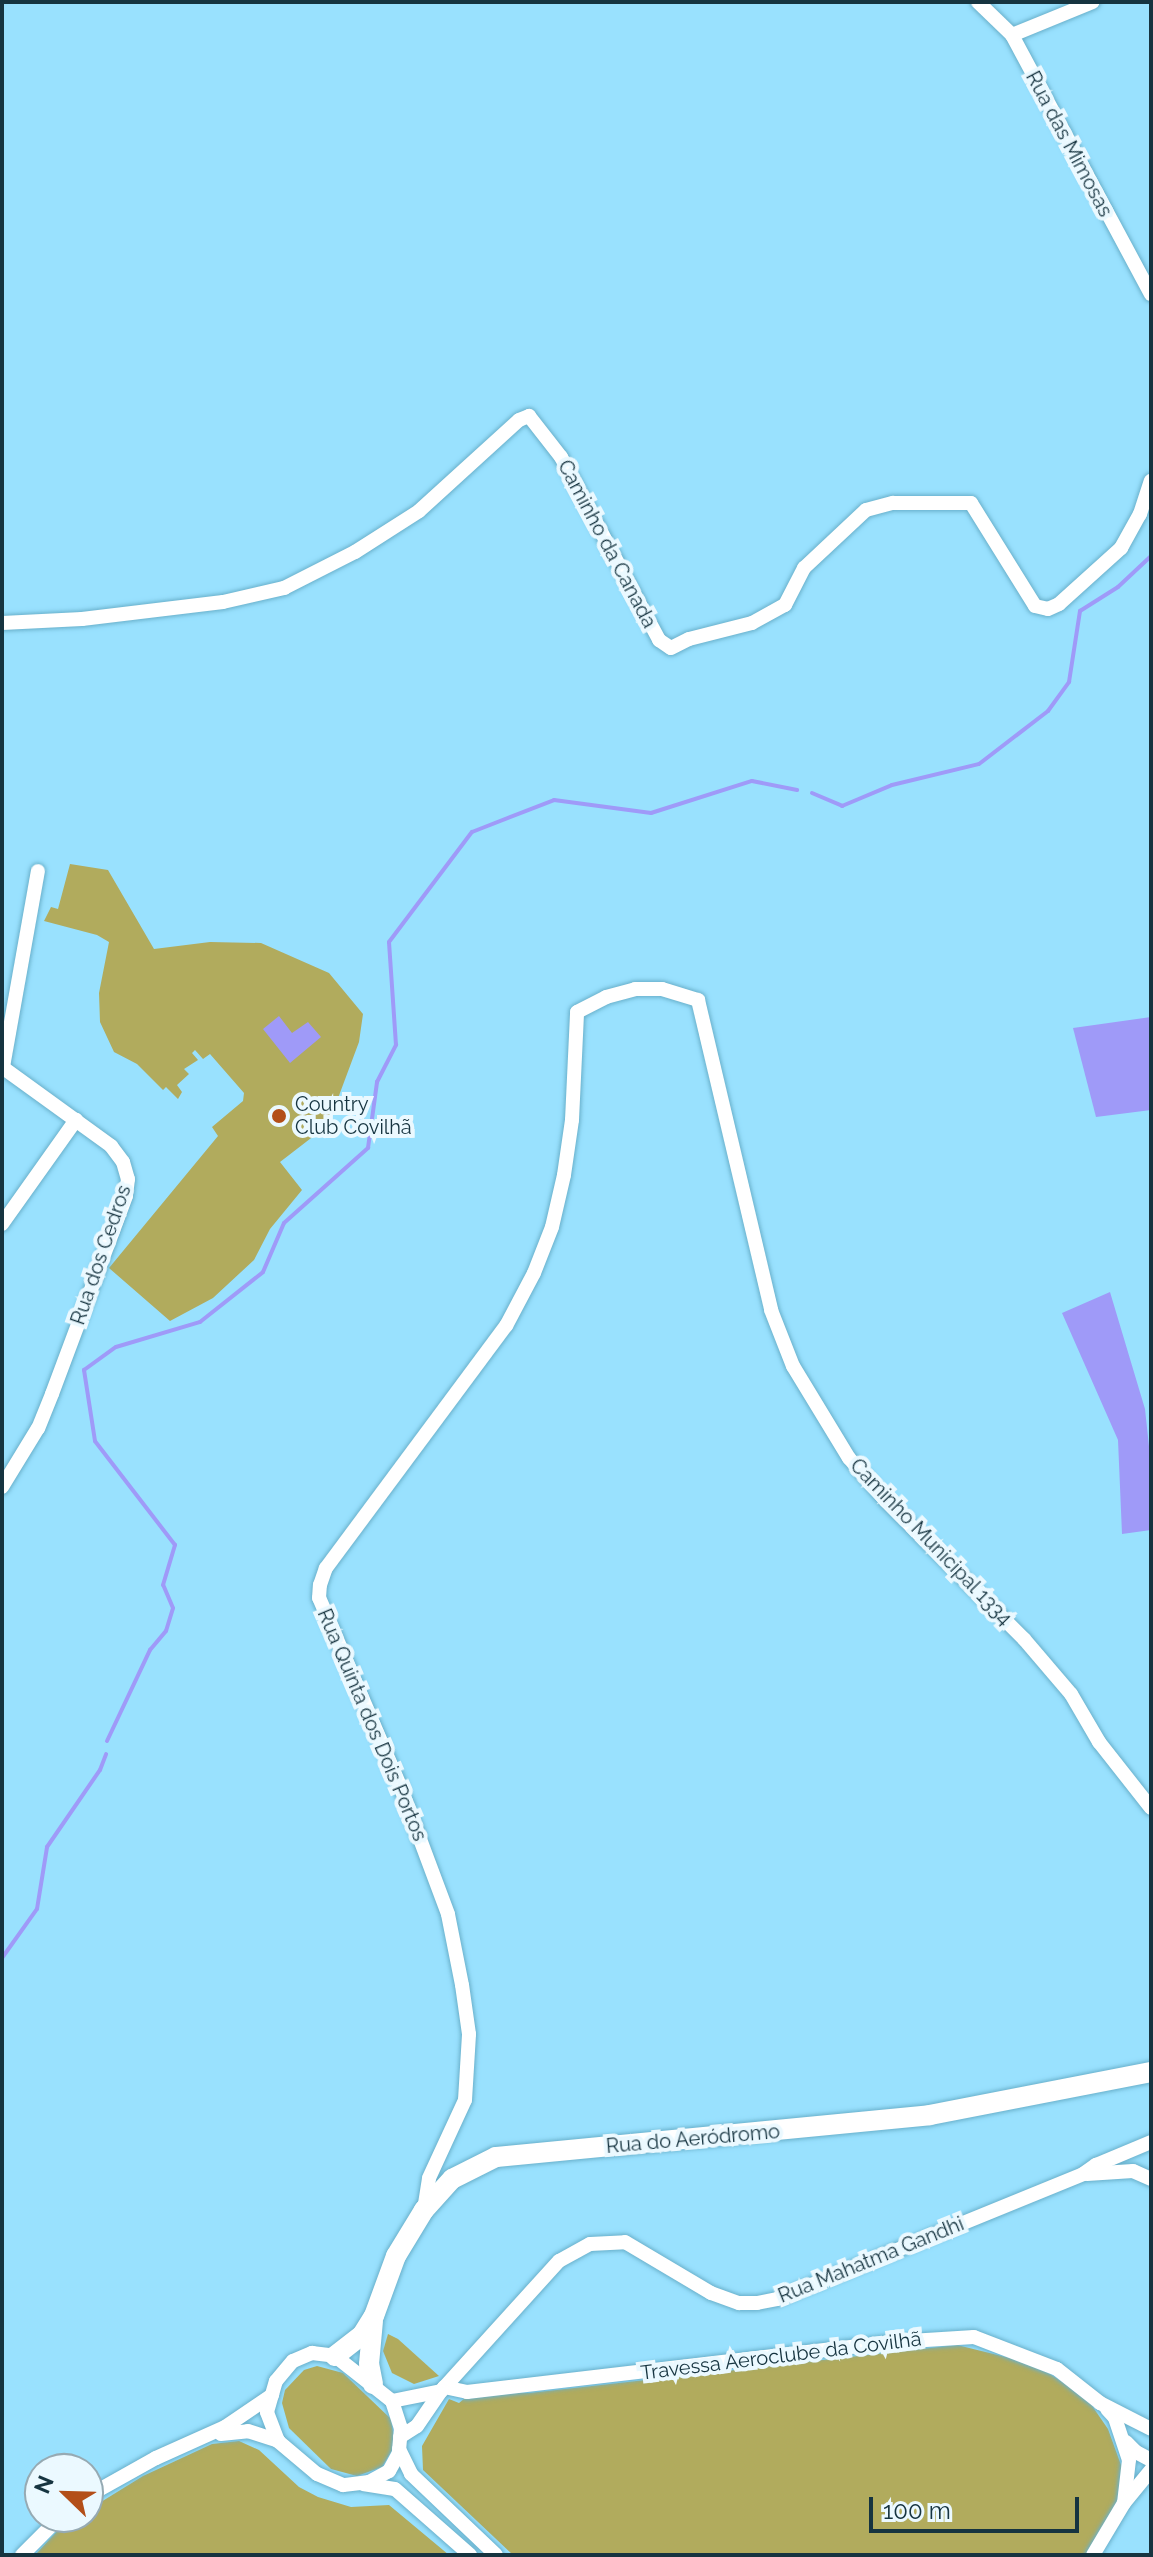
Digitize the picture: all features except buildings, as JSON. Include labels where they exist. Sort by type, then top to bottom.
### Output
[{"type":"main road","name":"Rua do Aeródromo","points":[[335,2356],[362,2335],[374,2316],[396,2256],[424,2210],[452,2179],[496,2157],[872,2123],[981,2107],[1151,2072]]},
{"type":"main road","points":[[373,2384],[369,2364],[374,2316]]},
{"type":"street","name":"Rua das Mimosas","points":[[978,2],[1012,35],[1151,294]]},
{"type":"street","points":[[1012,35],[1093,2]]},
{"type":"street","name":"Caminho da Canada","points":[[2,623],[82,619],[223,602],[284,588],[355,552],[419,511],[519,420],[529,416],[561,457],[659,640],[671,648],[689,639],[752,623],[785,605],[804,568],[866,510],[893,503],[971,503],[1035,606],[1048,609],[1059,604],[1121,548],[1140,514],[1151,481]]},
{"type":"street","points":[[3,1067],[38,871]]},
{"type":"street","name":"Caminho Municipal 1334","points":[[577,1012],[606,997],[635,989],[662,989],[698,1000],[771,1310],[793,1366],[849,1458],[886,1501],[1024,1639],[1071,1694],[1099,1742],[1151,1808]]},
{"type":"street","name":"Rua Quinta dos Dois Portos","points":[[424,2210],[429,2178],[465,2100],[469,2034],[462,1985],[448,1914],[390,1761],[319,1598],[320,1585],[326,1568],[506,1326],[534,1273],[552,1227],[564,1175],[572,1120],[577,1012]]},
{"type":"street","name":"Rua dos Cedros","points":[[2,1487],[38,1428],[126,1196],[128,1179],[123,1162],[111,1146],[3,1067]]},
{"type":"street","points":[[2,1224],[76,1120]]},
{"type":"street","name":"Rua Mahatma Gandhi","points":[[400,2443],[417,2426],[443,2389],[559,2261],[590,2244],[625,2242],[711,2293],[739,2303],[757,2303],[777,2299],[1083,2174],[1151,2142]]},
{"type":"street","name":"Rua Mahatma Gandhi","points":[[1083,2174],[1133,2171],[1151,2179]]},
{"type":"street","name":"Travessa Aeroclube da Covilhã","points":[[443,2389],[467,2392],[974,2337],[1026,2354],[1057,2369],[1115,2418],[1129,2460],[1124,2503]]},
{"type":"street","points":[[278,2441],[267,2412],[276,2381],[293,2361],[312,2353],[335,2356],[392,2401],[400,2443],[411,2474],[496,2555]]},
{"type":"street","points":[[392,2401],[443,2389]]},
{"type":"street","points":[[104,2488],[243,2417],[272,2394]]},
{"type":"street","name":"Travessa Aeroclube da Covilhã","points":[[1100,2403],[1144,2427],[1151,2442]]},
{"type":"street","points":[[201,2439],[248,2431],[278,2441],[317,2474],[343,2485],[369,2482],[389,2471],[400,2443]]},
{"type":"street","name":"Travessa Aeroclube da Covilhã","points":[[1124,2438],[1136,2452],[1151,2460]]},
{"type":"street","points":[[1093,2555],[1124,2503],[1151,2470]]},
{"type":"street","points":[[359,2483],[395,2489],[470,2555]]},
{"type":"street","points":[[22,2555],[44,2533]]},
{"type":"shaded area","name":"Country Club Covilhã","points":[[70,864],[108,870],[154,949],[210,942],[261,943],[329,973],[363,1014],[359,1042],[328,1125],[280,1162],[302,1190],[270,1229],[254,1260],[213,1298],[170,1321],[109,1268],[218,1136],[212,1127],[243,1101],[244,1093],[210,1054],[203,1059],[195,1050],[192,1053],[198,1060],[184,1069],[189,1074],[177,1085],[182,1092],[178,1099],[166,1087],[163,1090],[137,1064],[114,1052],[100,1022],[99,993],[109,942],[97,935],[44,921],[51,907],[58,909]]},
{"type":"shaded area","points":[[279,1016],[292,1033],[308,1022],[321,1037],[290,1063],[263,1029]]},
{"type":"shaded area","points":[[1151,1017],[1151,1110],[1096,1117],[1073,1028]]},
{"type":"shaded area","points":[[1110,1292],[1145,1409],[1151,1465],[1151,1530],[1122,1534],[1118,1440],[1062,1313]]},
{"type":"shaded area","points":[[388,2334],[398,2339],[439,2376],[414,2384],[392,2373],[383,2351]]},
{"type":"shaded area","points":[[957,2345],[1034,2364],[1086,2397],[1108,2429],[1121,2465],[1124,2489],[1090,2555],[513,2555],[423,2470],[422,2446],[449,2399],[459,2403],[476,2389],[488,2393],[529,2393]]},
{"type":"shaded area","points":[[317,2366],[343,2373],[391,2419],[395,2445],[382,2467],[357,2476],[331,2469],[289,2428],[282,2403],[285,2390],[304,2370]]},
{"type":"shaded area","points":[[239,2441],[259,2450],[299,2487],[318,2497],[351,2507],[389,2505],[449,2555],[35,2555],[55,2533],[104,2533],[104,2500],[143,2476],[212,2444]]},
{"type":"waterway","points":[[812,793],[842,806],[892,785],[979,764],[1048,711],[1069,682],[1080,611],[1118,587],[1151,556]]},
{"type":"waterway","points":[[107,1741],[150,1650],[166,1631],[173,1608],[163,1585],[175,1545],[95,1441],[84,1370],[116,1347],[200,1322],[263,1272],[284,1223],[368,1148],[377,1082],[396,1045],[389,942],[472,832],[554,800],[651,813],[752,781],[797,790]]},
{"type":"waterway","points":[[2,1958],[37,1909],[47,1847],[100,1770],[106,1754]]},
{"type":"place","name":"Country Club Covilhã","points":[[279,1116]]}]
